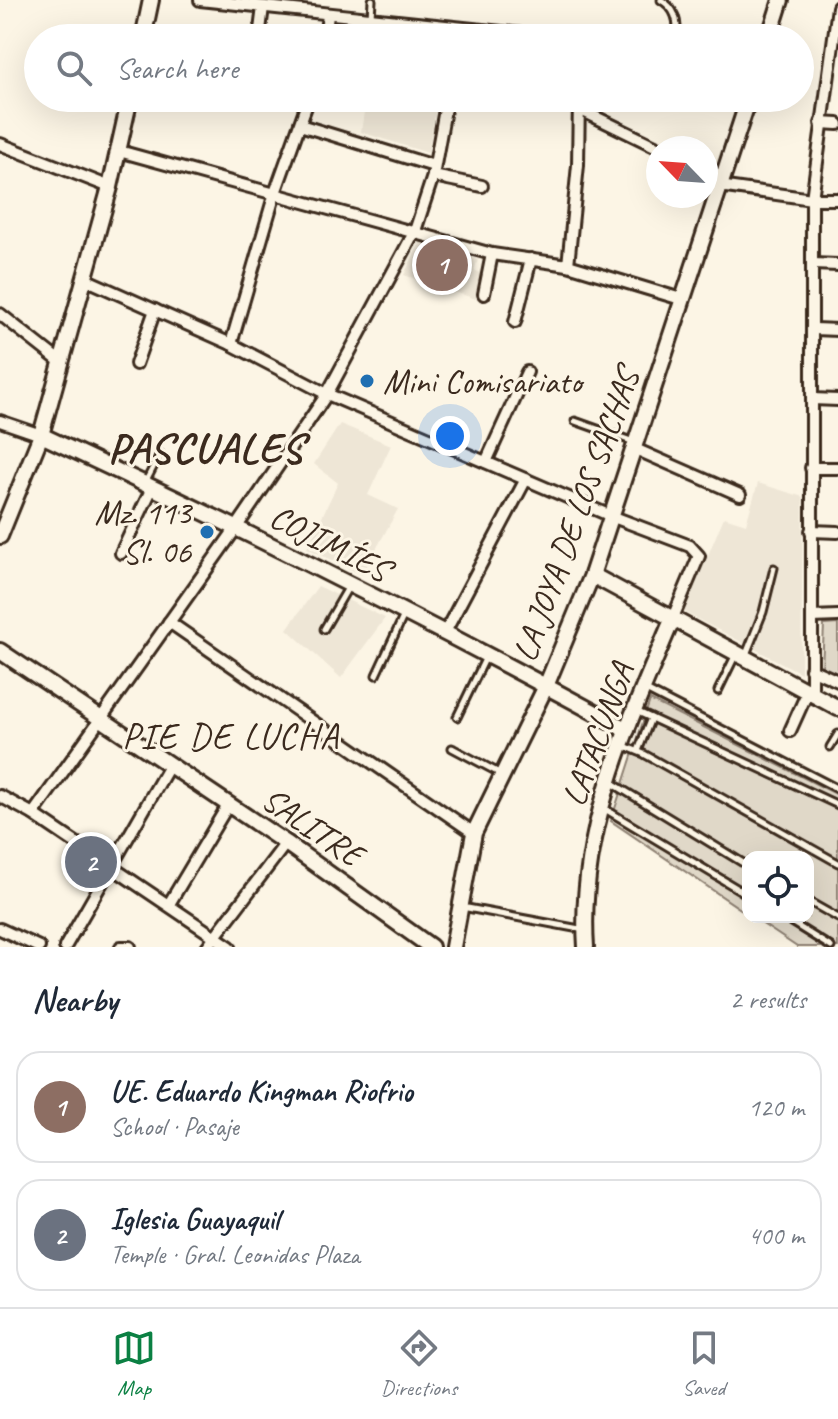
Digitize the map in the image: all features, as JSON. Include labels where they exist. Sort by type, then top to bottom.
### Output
[{"type":"street","points":[[146,24],[151,0]]},
{"type":"street","points":[[200,0],[249,2],[263,7],[406,24]]},
{"type":"street","points":[[773,24],[781,0]]},
{"type":"street","points":[[261,24],[263,7]]},
{"type":"street","points":[[790,731],[810,692],[814,329],[812,199],[821,123],[834,61],[838,7]]},
{"type":"street","points":[[327,24],[328,15]]},
{"type":"street","points":[[0,536],[41,435],[110,187],[127,112]]},
{"type":"street","points":[[231,344],[275,193],[304,112]]},
{"type":"street","points":[[33,814],[327,394],[415,231],[434,171],[445,112]]},
{"type":"street","points":[[568,265],[578,165],[579,112]]},
{"type":"street","points":[[594,112],[646,141]]},
{"type":"street","name":"LA JOYA DE LOS SACHAS","points":[[453,947],[474,833],[546,686],[592,575],[744,112]]},
{"type":"street","points":[[821,123],[838,124]]},
{"type":"street","points":[[300,125],[482,186]]},
{"type":"street","points":[[0,144],[110,187]]},
{"type":"street","points":[[119,151],[492,254],[568,265],[681,299]]},
{"type":"street","points":[[718,179],[812,199],[838,199]]},
{"type":"street","points":[[484,294],[492,254]]},
{"type":"street","points":[[515,322],[531,259]]},
{"type":"street","points":[[813,264],[838,265]]},
{"type":"street","points":[[85,279],[231,344],[327,394],[611,516]]},
{"type":"street","points":[[136,364],[155,310]]},
{"type":"street","points":[[0,314],[62,363]]},
{"type":"street","points":[[814,329],[838,330]]},
{"type":"street","points":[[486,462],[527,372]]},
{"type":"street","points":[[812,399],[838,400]]},
{"type":"street","name":"COJIMÍES","points":[[0,421],[41,435],[236,528],[546,686],[624,737]]},
{"type":"street","points":[[634,445],[740,495]]},
{"type":"street","points":[[811,468],[838,468]]},
{"type":"street","points":[[444,634],[526,479]]},
{"type":"street","points":[[121,553],[148,486]]},
{"type":"street","name":"LATACUNGA","points":[[586,947],[586,882],[600,806],[634,711],[699,556],[695,550],[611,516]]},
{"type":"street","points":[[811,531],[838,532]]},
{"type":"street","points":[[592,575],[838,708]]},
{"type":"street","points":[[812,617],[838,616]]},
{"type":"street","points":[[169,622],[474,833]]},
{"type":"street","name":"SALITRE","points":[[0,651],[286,843],[431,947]]},
{"type":"street","points":[[811,669],[838,681]]},
{"type":"street","points":[[65,947],[169,766]]},
{"type":"street","points":[[0,796],[33,814],[230,947]]},
{"type":"street","points":[[169,904],[228,805]]},
{"type":"street","points":[[207,947],[286,843]]},
{"type":"street","points":[[0,929],[39,947]]},
{"type":"street","points":[[121,947],[130,947]]},
{"type":"lane","points":[[371,18],[372,0]]},
{"type":"lane","points":[[661,0],[672,10],[677,24]]},
{"type":"lane","points":[[575,421],[634,445]]},
{"type":"lane","points":[[148,486],[160,454]]},
{"type":"lane","points":[[718,691],[763,612],[774,568]]},
{"type":"lane","points":[[324,629],[349,586]]},
{"type":"lane","points":[[376,675],[405,614]]},
{"type":"lane","points":[[457,717],[487,656]]},
{"type":"lane","points":[[643,689],[838,789]]},
{"type":"lane","points":[[634,711],[838,805]]},
{"type":"lane","points":[[638,751],[651,718]]},
{"type":"lane","points":[[830,747],[838,734]]},
{"type":"lane","points":[[624,737],[638,751],[838,863]]},
{"type":"lane","points":[[452,748],[502,775]]},
{"type":"lane","points":[[609,781],[742,862]]},
{"type":"lane","points":[[600,806],[742,891]]},
{"type":"lane","points":[[814,904],[838,918]]},
{"type":"lane","points":[[461,907],[585,930]]},
{"type":"lane","points":[[793,923],[831,947]]},
{"type":"shaded area","points":[[364,112],[435,112],[428,153],[361,132]]},
{"type":"shaded area","points":[[421,240],[478,260],[474,270],[483,274],[476,299],[404,275]]},
{"type":"shaded area","points":[[340,424],[391,445],[368,495],[398,509],[362,575],[307,548],[338,483],[314,464]]},
{"type":"shaded area","points":[[758,483],[803,497],[801,673],[684,612],[724,517],[746,524]]},
{"type":"shaded area","points":[[318,586],[385,618],[341,678],[287,629]]},
{"type":"shaded area","points":[[838,624],[838,677],[822,669],[824,625]]},
{"type":"shaded area","points":[[650,700],[838,795],[838,947],[797,947],[761,923],[814,923],[814,851],[742,851],[742,910],[611,821]]},
{"type":"place","name":"UE. Eduardo Kingman Riofrio","points":[[442,265]]},
{"type":"place","name":"Mini Comisariato","points":[[367,381]]},
{"type":"place","name":"Mz. 113 Sl. 06","points":[[207,532]]},
{"type":"place","name":"Iglesia Guayaquil","points":[[91,862]]},
{"type":"district","name":"PASCUALES","points":[[206,447]]},
{"type":"district","name":"PIE DE LUCHA","points":[[231,735]]}]
